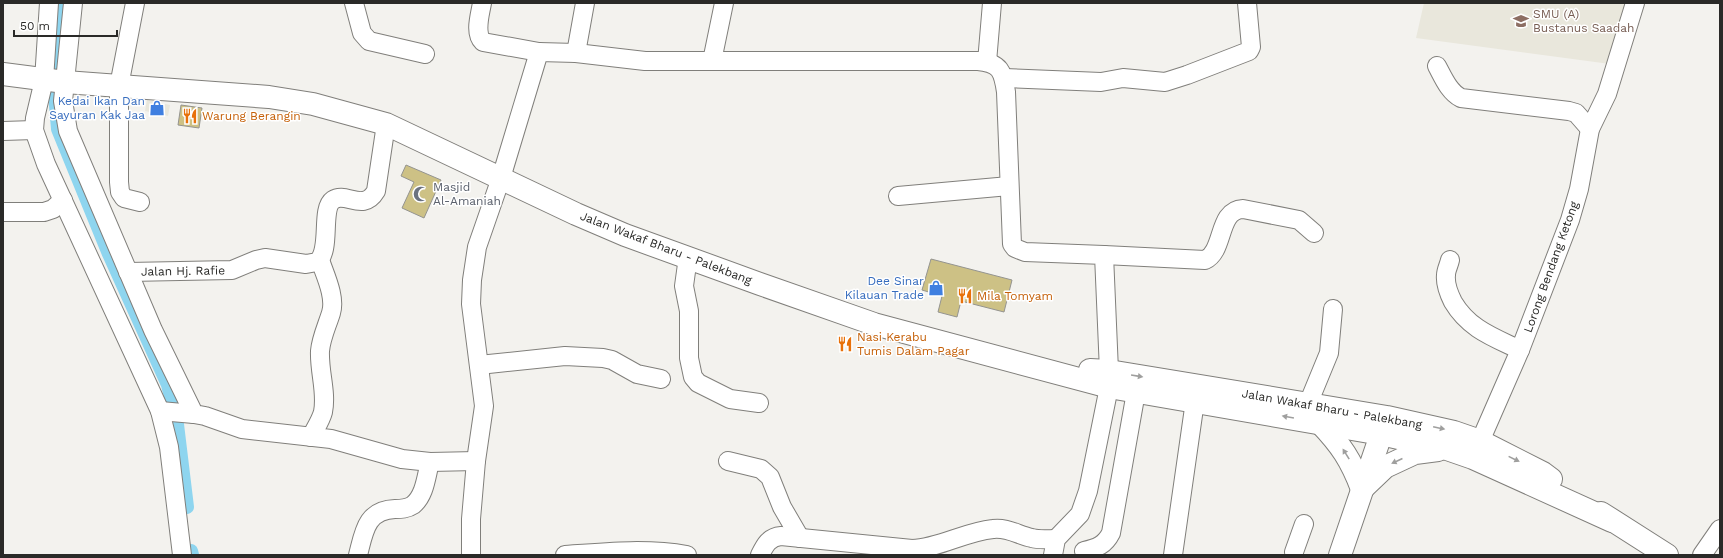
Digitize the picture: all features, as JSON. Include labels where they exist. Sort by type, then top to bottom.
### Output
[{"type":"main road","name":"Jalan Wakaf Bharu - Palekbang","points":[[3,74],[55,81],[269,97],[313,104],[386,124],[625,235],[874,324],[1028,366],[1109,379],[1308,404],[1384,425],[1447,448],[1476,450]]},
{"type":"main road","name":"Jalan Wakaf Bharu - Palekbang","points":[[1109,379],[1136,392],[1320,423],[1384,425],[1454,432],[1476,450],[1612,521],[1667,555]]},
{"type":"main road","points":[[1320,423],[1338,442],[1349,459],[1362,489]]},
{"type":"main road","points":[[1340,555],[1384,425]]},
{"type":"main road","points":[[1362,489],[1385,467],[1397,461],[1415,453],[1447,448]]},
{"type":"street","points":[[49,3],[55,81],[63,101],[68,131],[153,330],[194,414]]},
{"type":"street","points":[[73,3],[55,81],[35,118],[34,130],[46,164],[164,411],[182,555]]},
{"type":"street","points":[[135,3],[119,86],[120,192],[124,198],[140,202]]},
{"type":"street","points":[[354,3],[362,32],[369,41],[425,54]]},
{"type":"street","points":[[482,3],[478,32],[479,38],[483,42],[539,52],[576,53],[645,61],[987,62],[999,68],[1004,78],[1006,92],[1011,239],[1015,248],[1025,252],[1205,260],[1213,254],[1229,215],[1238,209],[1299,220],[1314,233]]},
{"type":"street","points":[[576,53],[584,3]]},
{"type":"street","points":[[712,62],[724,3]]},
{"type":"street","points":[[987,62],[992,3]]},
{"type":"street","points":[[1004,78],[1102,82],[1123,78],[1165,82],[1249,51],[1251,47],[1246,3]]},
{"type":"street","name":"Lorong Bendang Ketong","points":[[1476,450],[1520,350],[1570,220],[1579,189],[1590,129],[1607,94],[1635,3]]},
{"type":"street","points":[[471,555],[471,519],[476,461],[484,406],[471,304],[472,280],[477,247],[501,178],[539,52]]},
{"type":"street","points":[[1437,66],[1447,84],[1455,94],[1461,98],[1570,111],[1576,113],[1590,129]]},
{"type":"street","points":[[311,437],[323,414],[325,395],[320,352],[321,340],[332,312],[332,301],[329,287],[320,260],[324,254],[328,210],[331,202],[338,198],[366,201],[372,197],[376,191],[386,124]]},
{"type":"street","points":[[3,131],[34,130]]},
{"type":"street","points":[[898,196],[1009,186]]},
{"type":"street","points":[[3,212],[44,212],[53,209],[63,200]]},
{"type":"street","points":[[760,555],[766,542],[775,537],[781,536],[912,549],[932,547],[972,532],[994,529],[1006,530],[1055,547],[1080,514],[1088,491],[1109,379],[1104,255]]},
{"type":"street","points":[[688,257],[684,286],[689,311],[689,358],[693,377],[698,383],[730,400],[759,403]]},
{"type":"street","name":"Jalan Hj. Rafie","points":[[128,272],[232,270],[265,258],[306,264],[314,264],[320,260]]},
{"type":"street","points":[[1450,260],[1446,276],[1449,294],[1457,308],[1471,325],[1489,336],[1520,350]]},
{"type":"street","points":[[1308,404],[1329,353],[1334,309]]},
{"type":"street","points":[[479,365],[568,356],[596,358],[612,360],[640,375],[661,379]]},
{"type":"street","points":[[1084,551],[1098,548],[1107,541],[1111,533],[1136,392]]},
{"type":"street","points":[[1173,555],[1195,401]]},
{"type":"street","points":[[164,411],[204,416],[242,429],[332,439],[402,459],[430,462],[476,461]]},
{"type":"street","points":[[358,555],[364,532],[372,518],[386,510],[409,508],[416,502],[423,489],[430,462]]},
{"type":"street","points":[[728,462],[761,469],[770,476],[782,507],[800,538]]},
{"type":"street","points":[[1297,554],[1304,524]]},
{"type":"street","points":[[1702,555],[1720,529]]},
{"type":"street","points":[[565,555],[613,551],[673,553],[687,555]]},
{"type":"shaded area","name":"SMU (A) Bustanus Saadah","points":[[1424,3],[1628,3],[1610,64],[1416,38]]},
{"type":"shaded area","name":"Kedai Ikan Dan Sayuran Kak Jaa","points":[[147,100],[170,105],[168,116],[145,111]]},
{"type":"building","name":"Warung Berangin","points":[[181,105],[202,108],[199,128],[178,125]]},
{"type":"building","name":"Masjid Al-Amaniah","points":[[406,165],[441,180],[424,218],[402,208],[414,182],[401,176]]},
{"type":"building","points":[[931,259],[1012,280],[1004,312],[961,301],[957,317],[938,312],[942,296],[922,290]]},
{"type":"waterway","points":[[56,69],[60,3]]},
{"type":"waterway","points":[[55,94],[58,129],[109,254],[168,385],[176,416],[187,507]]},
{"type":"waterway","points":[[191,551],[192,555]]},
{"type":"place","name":"SMU (A) Bustanus Saadah","points":[[1521,21]]},
{"type":"place","name":"Kedai Ikan Dan Sayuran Kak Jaa","points":[[157,108]]},
{"type":"place","name":"Warung Berangin","points":[[190,116]]},
{"type":"place","name":"Masjid Al-Amaniah","points":[[421,194]]},
{"type":"place","name":"Dee Sinar Kilauan Trade","points":[[936,288]]},
{"type":"place","name":"Mila Tomyam","points":[[965,296]]},
{"type":"place","name":"Nasi Kerabu Tumis Dalam Pagar","points":[[845,344]]}]
